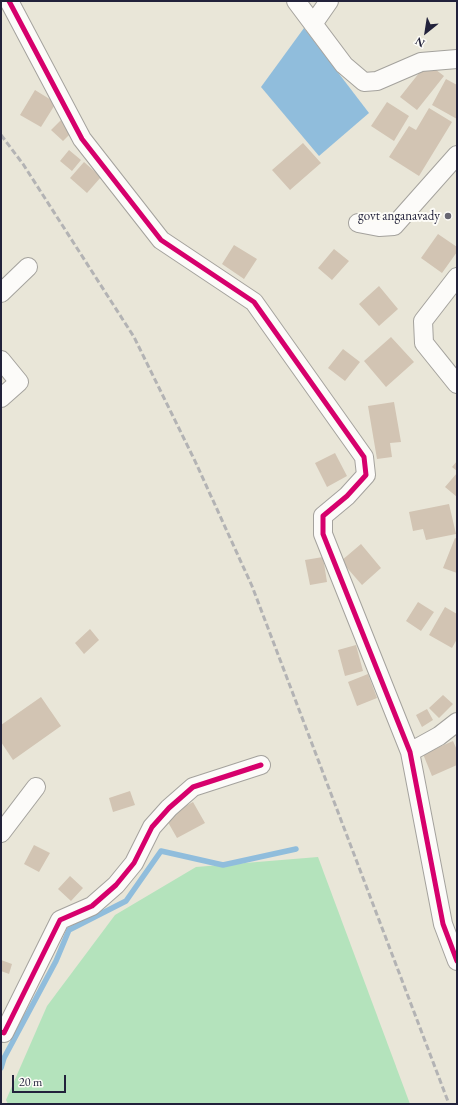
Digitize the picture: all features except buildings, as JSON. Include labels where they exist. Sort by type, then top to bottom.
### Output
[{"type":"street","points":[[9,1],[78,132],[87,145],[162,240],[254,302],[364,457],[366,475],[347,496],[323,516],[323,534],[410,752],[444,924],[457,961]]},
{"type":"street","points":[[296,1],[344,65],[364,82],[377,82],[421,62],[457,59]]},
{"type":"street","points":[[313,24],[329,1]]},
{"type":"street","points":[[358,224],[379,228],[394,226],[457,154]]},
{"type":"street","points":[[1,293],[28,267]]},
{"type":"street","points":[[457,277],[423,321],[424,343],[457,384]]},
{"type":"street","points":[[1,360],[19,382],[1,398]]},
{"type":"street","points":[[410,752],[439,736],[457,722]]},
{"type":"street","points":[[1,1032],[4,1033],[60,920],[92,906],[116,885],[134,863],[152,826],[168,808],[193,787],[261,765]]},
{"type":"street","points":[[1,832],[36,787]]},
{"type":"green space","points":[[318,857],[410,1104],[8,1104],[6,1100],[47,1006],[115,915],[196,867]]},
{"type":"water","points":[[304,28],[369,113],[319,156],[261,87]]},
{"type":"waterway","points":[[1,1068],[4,1058],[56,961],[69,930],[126,901],[161,851],[223,865],[296,849]]},
{"type":"railway","points":[[1,135],[23,164],[134,337],[195,461],[252,586],[449,1104]]},
{"type":"cycle path","points":[[9,1],[82,139],[161,240],[254,302],[364,457],[366,475],[347,496],[323,516],[323,534],[410,752],[443,924],[457,961]]},
{"type":"cycle path","points":[[1,1032],[4,1033],[60,920],[92,906],[116,885],[134,863],[152,827],[169,808],[193,787],[261,765]]},
{"type":"place","name":"govt anganavady","points":[[448,216]]}]
